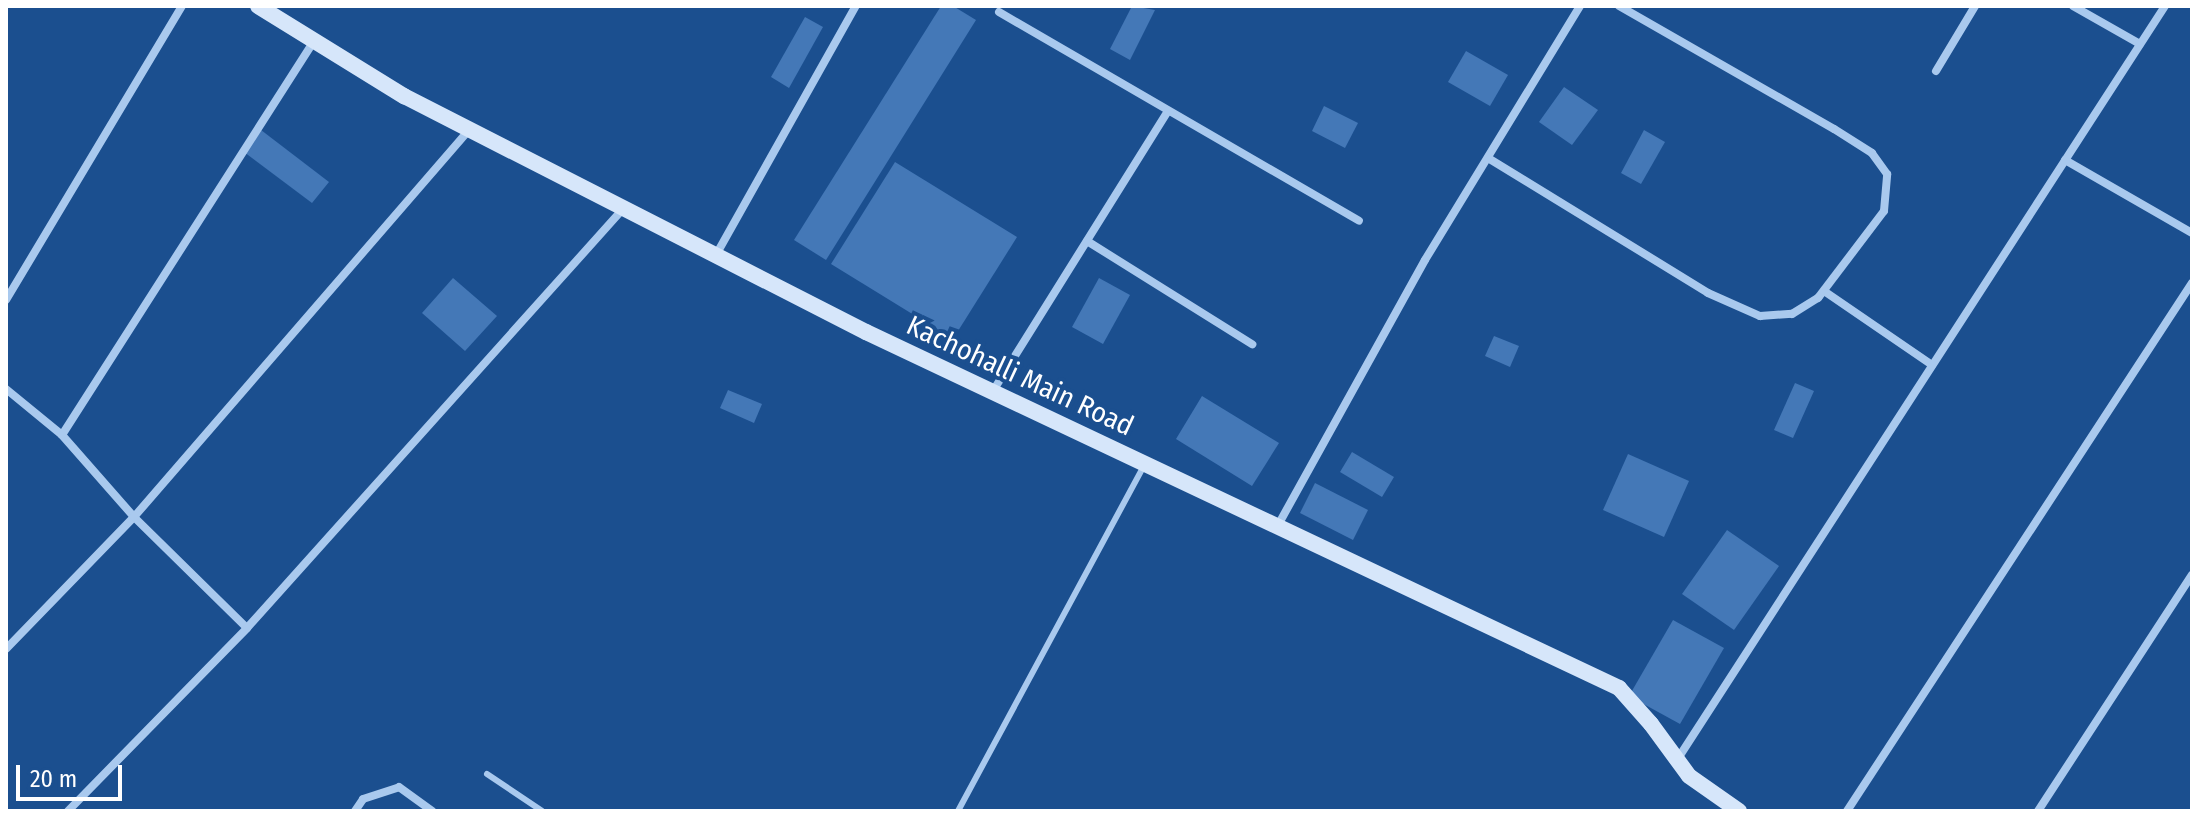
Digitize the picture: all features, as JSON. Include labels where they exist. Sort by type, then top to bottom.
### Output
[{"type":"street","points":[[6,300],[182,6]]},
{"type":"street","name":"Kachohalli Main Road","points":[[258,6],[313,43],[469,130],[716,255],[993,392],[1619,688],[1689,776],[1739,811]]},
{"type":"street","points":[[716,255],[856,6]]},
{"type":"street","points":[[1277,527],[1425,260],[1580,6]]},
{"type":"street","points":[[1488,158],[1708,293],[1760,316],[1792,314],[1824,291],[1884,211],[1887,174],[1872,153],[1619,6]]},
{"type":"street","points":[[1936,71],[1975,6]]},
{"type":"street","points":[[2073,6],[2140,44]]},
{"type":"street","points":[[1677,760],[2165,6]]},
{"type":"street","points":[[999,12],[1359,221]]},
{"type":"street","points":[[62,435],[313,43]]},
{"type":"street","points":[[993,392],[1168,111]]},
{"type":"street","points":[[6,649],[134,517],[469,130]]},
{"type":"street","points":[[2065,160],[2192,233]]},
{"type":"street","points":[[68,811],[247,628],[623,208]]},
{"type":"street","points":[[1087,241],[1252,344]]},
{"type":"street","points":[[1847,811],[2192,283]]},
{"type":"street","points":[[1824,291],[1932,365]]},
{"type":"street","points":[[8,393],[62,435],[134,517],[247,628]]},
{"type":"street","points":[[2038,811],[2192,575]]},
{"type":"street","points":[[355,811],[363,799],[399,787],[432,811]]},
{"type":"lane","points":[[958,811],[1145,464]]},
{"type":"lane","points":[[487,774],[542,811]]},
{"type":"building","points":[[941,6],[953,6],[976,20],[826,260],[794,240]]},
{"type":"building","points":[[1132,6],[1155,10],[1130,60],[1110,49]]},
{"type":"building","points":[[805,17],[823,27],[789,88],[771,77]]},
{"type":"building","points":[[1466,51],[1508,75],[1490,106],[1448,82]]},
{"type":"building","points":[[1564,87],[1598,110],[1572,145],[1539,122]]},
{"type":"building","points":[[1324,106],[1358,123],[1345,148],[1312,131]]},
{"type":"building","points":[[261,130],[329,182],[312,203],[244,152]]},
{"type":"building","points":[[1644,130],[1665,142],[1641,184],[1621,173]]},
{"type":"building","points":[[895,162],[1017,237],[953,339],[831,264]]},
{"type":"building","points":[[453,278],[497,316],[465,351],[422,313]]},
{"type":"building","points":[[1099,278],[1130,295],[1103,344],[1072,327]]},
{"type":"building","points":[[1494,336],[1519,346],[1510,367],[1485,356]]},
{"type":"building","points":[[1795,383],[1814,391],[1793,438],[1774,430]]},
{"type":"building","points":[[728,390],[762,404],[754,423],[720,408]]},
{"type":"building","points":[[1202,396],[1279,443],[1252,486],[1176,439]]},
{"type":"building","points":[[1352,452],[1394,477],[1382,497],[1340,472]]},
{"type":"building","points":[[1628,454],[1689,481],[1664,537],[1603,510]]},
{"type":"building","points":[[1315,483],[1368,510],[1353,540],[1300,513]]},
{"type":"building","points":[[1727,530],[1779,566],[1734,630],[1682,594]]},
{"type":"building","points":[[1673,620],[1724,648],[1680,724],[1629,696]]}]
